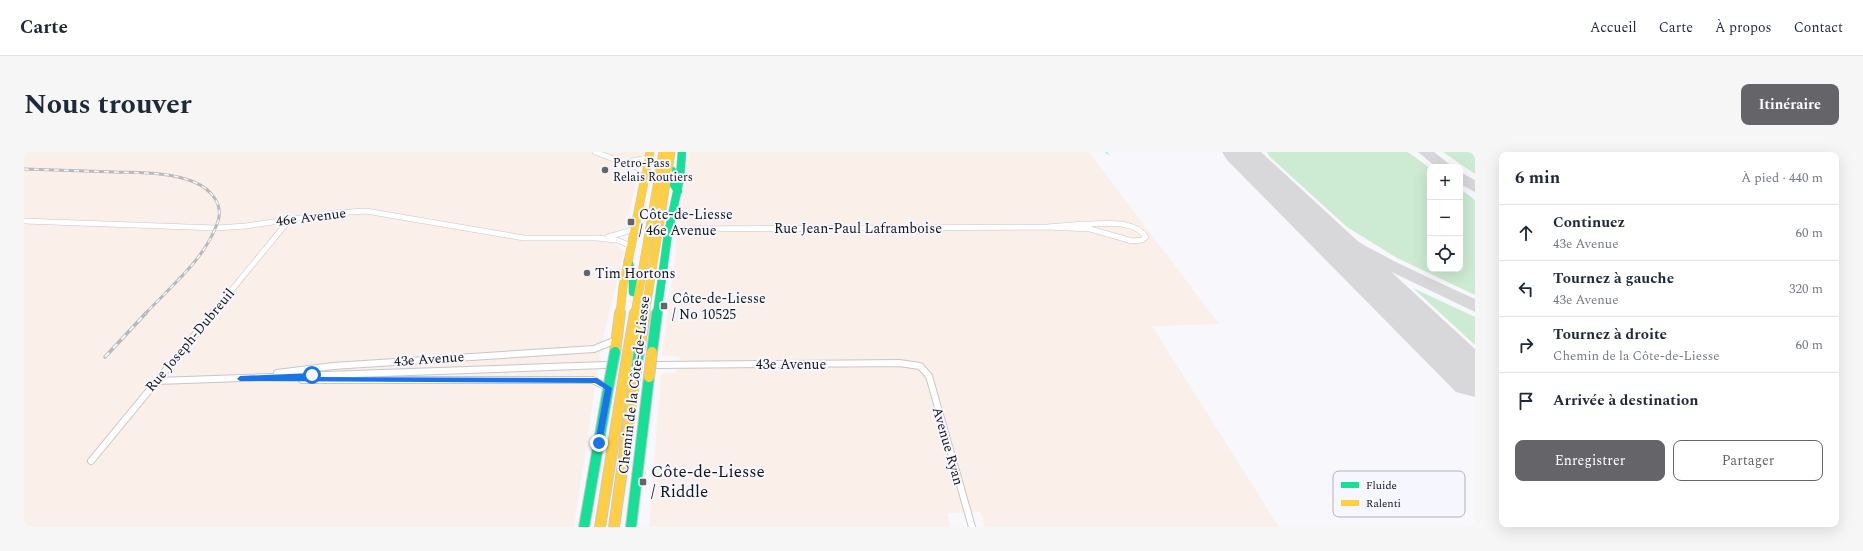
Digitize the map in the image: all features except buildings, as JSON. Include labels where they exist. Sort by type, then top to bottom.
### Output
[{"type":"main road","points":[[600,527],[634,316],[663,152]]},
{"type":"main road","name":"Chemin de la Côte-de-Liesse","points":[[631,527],[652,352],[669,229],[678,191],[682,152]]},
{"type":"main road","name":"Chemin de la Côte-de-Liesse","points":[[584,527],[610,378],[628,261],[649,155]]},
{"type":"main road","points":[[671,156],[673,183],[678,191]]},
{"type":"main road","points":[[614,527],[635,377],[671,156]]},
{"type":"main road","points":[[628,261],[633,277],[634,316]]},
{"type":"street","points":[[595,152],[646,171]]},
{"type":"street","points":[[624,162],[636,162],[649,155]]},
{"type":"street","name":"46e Avenue","points":[[24,221],[216,228],[246,226],[335,213],[366,212],[524,238],[596,238],[617,240],[631,246]]},
{"type":"street","name":"Rue Joseph-Dubreuil","points":[[91,461],[290,219]]},
{"type":"street","name":"Rue Jean-Paul Laframboise","points":[[669,229],[1047,227],[1090,229],[1132,241],[1140,241],[1146,237],[1145,233],[1141,230],[1129,226],[1094,224],[1047,227]]},
{"type":"street","name":"46e Avenue","points":[[596,238],[619,235],[634,229]]},
{"type":"street","name":"43e Avenue","points":[[240,379],[333,366],[594,349],[616,340]]},
{"type":"street","name":"43e Avenue","points":[[658,365],[907,363],[923,367]]},
{"type":"street","name":"43e Avenue","points":[[240,379],[605,365]]},
{"type":"street","name":"Avenue Ryan","points":[[923,367],[929,376],[972,527]]},
{"type":"street","name":"43e Avenue","points":[[157,380],[593,380],[608,388]]},
{"type":"shaded area","points":[[24,152],[643,152],[642,156],[633,160],[631,169],[638,175],[626,226],[613,233],[614,243],[624,251],[602,342],[574,527],[24,527]]},
{"type":"shaded area","points":[[689,152],[1089,152],[1219,324],[1152,326],[1279,527],[985,527],[980,512],[947,513],[950,527],[649,527],[661,374],[676,372],[680,357],[662,355]]},
{"type":"green space","points":[[1267,152],[1408,152],[1427,166],[1427,272],[1463,272],[1463,191],[1475,200],[1475,295],[1397,258],[1347,227],[1269,156]]},
{"type":"green space","points":[[1443,152],[1475,152],[1475,174],[1463,166],[1463,164],[1460,164]]},
{"type":"green space","points":[[1413,288],[1475,317],[1475,345]]},
{"type":"taxiway","points":[[1250,152],[1267,177],[1291,201],[1319,223],[1350,243],[1383,261],[1475,306]]},
{"type":"taxiway","points":[[1425,152],[1442,164]]},
{"type":"taxiway","points":[[1463,179],[1475,187]]},
{"type":"runway","points":[[1240,152],[1475,379]]},
{"type":"railway","points":[[24,169],[145,173],[175,176],[194,182],[211,193],[218,204],[219,210],[217,224],[211,237],[204,249],[186,272],[145,314]]},
{"type":"railway","points":[[105,357],[146,313]]},
{"type":"traffic: fast","points":[[652,352],[668,234],[680,178],[682,152]]},
{"type":"traffic: fast","points":[[672,171],[673,183],[678,191]]},
{"type":"traffic: fast","points":[[628,261],[633,277],[633,292]]},
{"type":"traffic: fast","points":[[610,378],[615,352]]},
{"type":"traffic: fast","points":[[635,377],[639,352]]},
{"type":"traffic: fast","points":[[631,527],[649,377]]},
{"type":"traffic: fast","points":[[584,527],[610,378]]},
{"type":"traffic: slow","points":[[615,352],[623,287],[650,152]]},
{"type":"traffic: slow","points":[[628,352],[663,152]]},
{"type":"traffic: slow","points":[[639,352],[671,152]]},
{"type":"traffic: slow","points":[[624,377],[628,352]]},
{"type":"traffic: slow","points":[[649,377],[652,352]]},
{"type":"traffic: slow","points":[[600,527],[624,377]]},
{"type":"traffic: slow","points":[[614,527],[635,377]]},
{"type":"place","name":"Petro-Pass Relais Routiers","points":[[605,170]]},
{"type":"place","name":"Côte-de-Liesse / 46e Avenue","points":[[631,222]]},
{"type":"place","name":"Tim Hortons","points":[[587,273]]},
{"type":"place","name":"Côte-de-Liesse / No 10525","points":[[664,306]]},
{"type":"place","name":"Côte-de-Liesse / Riddle","points":[[643,482]]},
{"type":"route","points":[[312,375],[240,379],[597,381],[608,388],[599,443]]}]
